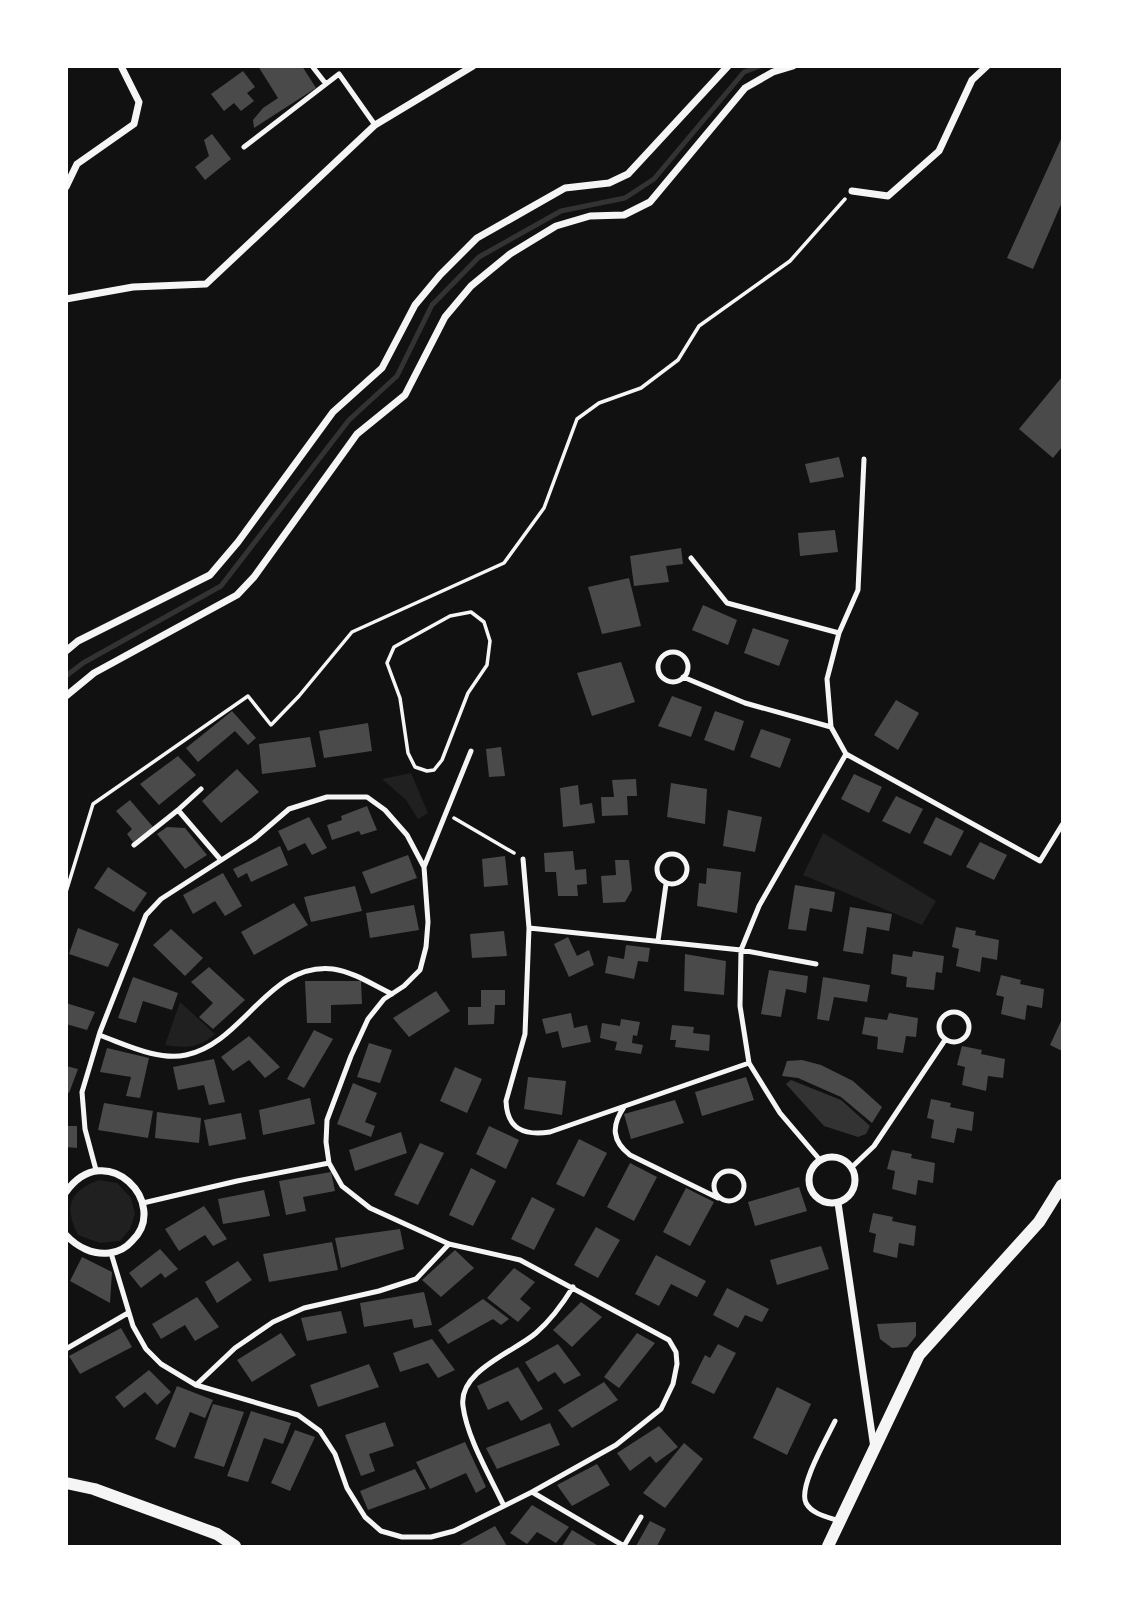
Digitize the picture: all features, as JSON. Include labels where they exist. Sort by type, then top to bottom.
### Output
[{"type":"street","points":[[66,187],[77,164],[134,124],[139,102],[121,66]]},
{"type":"street","points":[[66,299],[133,287],[206,284],[374,125],[473,66]]},
{"type":"street","points":[[66,651],[78,641],[210,575],[238,542],[333,412],[382,368],[415,305],[477,238],[565,188],[609,183],[628,174],[728,66]]},
{"type":"street","points":[[66,696],[94,673],[237,596],[254,577],[357,434],[405,395],[445,317],[471,286],[510,254],[556,226],[590,216],[624,215],[650,202],[745,88],[773,72],[793,66]]},
{"type":"street","points":[[852,191],[888,196],[939,151],[972,80],[987,66]]},
{"type":"street","points":[[839,1158],[852,1167],[855,1184],[853,1192],[838,1203],[821,1199],[813,1193],[808,1183],[808,1173],[820,1160],[839,1158]]},
{"type":"street","points":[[66,1192],[73,1182],[96,1170],[112,1171],[126,1178],[135,1187],[143,1202],[144,1220],[137,1236],[124,1249],[111,1253],[96,1253],[83,1248],[66,1235]]},
{"type":"street","points":[[828,1546],[919,1355],[1039,1222],[1062,1185]]},
{"type":"street","points":[[838,1203],[874,1449]]},
{"type":"street","points":[[66,1483],[94,1489],[216,1534],[235,1546]]},
{"type":"lane","points":[[313,66],[326,84]]},
{"type":"lane","points":[[244,147],[339,74],[374,125]]},
{"type":"lane","points":[[864,459],[858,590],[838,632],[827,679],[831,727],[846,754],[1040,861],[1062,825]]},
{"type":"lane","points":[[691,558],[727,603],[838,632]]},
{"type":"lane","points":[[672,653],[686,659],[688,666],[683,677],[677,681],[664,681],[659,670],[662,657],[672,653]]},
{"type":"lane","points":[[683,677],[745,703],[831,727]]},
{"type":"lane","points":[[424,867],[471,751]]},
{"type":"lane","points":[[820,1160],[780,1113],[749,1063],[740,1006],[741,950],[759,906],[846,754]]},
{"type":"lane","points":[[134,845],[201,789]]},
{"type":"lane","points":[[96,1170],[85,1129],[82,1092],[99,1035],[146,915],[161,899],[254,839],[289,809],[327,797],[367,797],[385,810],[407,835],[424,867],[428,922],[426,947],[420,970],[404,986],[384,999],[368,1019],[327,1120],[328,1163],[342,1186],[370,1208],[449,1244],[520,1260],[669,1340],[676,1352],[677,1364],[673,1384],[661,1409],[616,1445],[532,1492],[454,1531],[431,1536],[402,1537],[381,1531],[365,1517],[347,1488],[335,1454],[320,1431],[298,1415],[196,1385],[161,1364],[146,1349],[128,1314],[111,1253]]},
{"type":"lane","points":[[178,810],[220,859]]},
{"type":"lane","points":[[671,855],[682,858],[687,864],[686,873],[676,883],[666,884],[660,881],[658,876],[660,860],[671,855]]},
{"type":"lane","points":[[523,859],[529,928],[525,1034],[506,1101],[506,1112],[511,1122],[519,1129],[540,1134],[550,1132],[749,1063]]},
{"type":"lane","points":[[658,941],[666,884]]},
{"type":"lane","points":[[529,928],[741,950],[816,964]]},
{"type":"lane","points":[[99,1035],[161,1056],[185,1056],[212,1047],[275,988],[299,972],[316,969],[351,973],[392,994]]},
{"type":"lane","points":[[949,1013],[964,1016],[969,1026],[964,1037],[952,1042],[945,1041],[940,1030],[942,1017],[949,1013]]},
{"type":"lane","points":[[852,1167],[874,1146],[945,1041]]},
{"type":"lane","points":[[624,1107],[616,1119],[615,1131],[619,1146],[630,1155],[718,1198],[729,1201],[740,1196],[745,1185],[743,1178],[732,1172],[721,1174],[715,1185],[718,1198]]},
{"type":"lane","points":[[143,1202],[328,1163]]},
{"type":"lane","points":[[196,1385],[235,1348],[273,1322],[304,1308],[379,1291],[416,1279],[449,1244]]},
{"type":"lane","points":[[505,1506],[466,1419],[462,1403],[464,1390],[476,1373],[533,1335],[558,1312],[573,1287]]},
{"type":"lane","points":[[66,1349],[128,1314]]},
{"type":"lane","points":[[835,1421],[805,1487],[805,1502],[815,1513],[839,1521]]},
{"type":"lane","points":[[532,1492],[624,1546],[641,1517]]},
{"type":"path","points":[[66,892],[93,804],[248,696],[271,725],[352,632],[504,563],[544,508],[576,419],[599,403],[641,388],[678,359],[699,326],[790,261],[852,191]]},
{"type":"path","points":[[471,612],[484,622],[490,641],[486,665],[468,693],[442,760],[434,770],[427,771],[415,767],[408,753],[400,698],[387,663],[394,647],[450,616],[471,612]]},
{"type":"path","points":[[446,813],[523,859]]},
{"type":"shaded area","points":[[411,773],[428,813],[418,819],[406,800],[382,779]]},
{"type":"shaded area","points":[[823,833],[936,901],[922,925],[803,875]]},
{"type":"shaded area","points":[[180,1002],[215,1034],[192,1046],[165,1045]]},
{"type":"shaded area","points":[[791,1080],[841,1100],[870,1126],[866,1134],[858,1137],[824,1126],[786,1084]]},
{"type":"shaded area","points":[[99,1180],[117,1183],[131,1198],[135,1214],[130,1229],[120,1241],[100,1243],[78,1235],[74,1225],[71,1208],[75,1195]]},
{"type":"building","points":[[258,66],[302,66],[316,88],[254,128],[253,120],[263,108],[278,98]]},
{"type":"building","points":[[243,71],[255,87],[247,93],[254,101],[241,111],[234,103],[224,111],[211,94]]},
{"type":"building","points":[[212,134],[231,159],[205,180],[195,167],[209,156],[204,140]]},
{"type":"building","points":[[1062,137],[1062,202],[1033,269],[1007,258]]},
{"type":"building","points":[[1062,377],[1062,447],[1053,458],[1019,429]]},
{"type":"building","points":[[839,457],[844,477],[810,483],[805,464]]},
{"type":"building","points":[[835,530],[838,552],[800,556],[798,533]]},
{"type":"building","points":[[681,548],[683,564],[666,566],[669,582],[634,586],[630,556]]},
{"type":"building","points":[[629,578],[641,626],[602,634],[588,587]]},
{"type":"building","points":[[703,605],[737,620],[728,645],[692,630]]},
{"type":"building","points":[[753,628],[789,640],[779,666],[744,653]]},
{"type":"building","points":[[621,662],[635,702],[592,716],[577,673]]},
{"type":"building","points":[[672,696],[702,707],[691,737],[658,726]]},
{"type":"building","points":[[896,700],[919,713],[898,750],[874,735]]},
{"type":"building","points":[[232,711],[256,738],[248,745],[235,731],[198,762],[186,748]]},
{"type":"building","points":[[715,711],[744,721],[734,751],[704,740]]},
{"type":"building","points":[[368,723],[372,751],[324,758],[319,731]]},
{"type":"building","points":[[761,729],[791,739],[780,768],[750,757]]},
{"type":"building","points":[[310,737],[316,767],[262,774],[259,744]]},
{"type":"building","points":[[501,747],[505,776],[489,777],[486,749]]},
{"type":"building","points":[[178,756],[196,775],[159,805],[140,784]]},
{"type":"building","points":[[237,769],[259,792],[221,823],[202,801]]},
{"type":"building","points":[[854,774],[882,787],[869,813],[841,799]]},
{"type":"building","points":[[636,779],[637,796],[627,796],[628,815],[602,816],[601,797],[614,797],[612,780]]},
{"type":"building","points":[[671,783],[707,789],[705,824],[667,817]]},
{"type":"building","points":[[578,785],[580,805],[592,803],[595,823],[563,827],[560,788]]},
{"type":"building","points":[[896,796],[923,809],[910,834],[882,821]]},
{"type":"building","points":[[130,800],[153,827],[133,842],[127,834],[132,829],[116,811]]},
{"type":"building","points":[[367,806],[377,830],[361,835],[359,831],[332,840],[327,825],[342,820],[341,816]]},
{"type":"building","points":[[728,810],[762,817],[755,852],[723,846]]},
{"type":"building","points":[[309,817],[327,848],[312,855],[305,843],[288,851],[278,831]]},
{"type":"building","points":[[936,817],[964,831],[951,856],[923,843]]},
{"type":"building","points":[[167,827],[185,828],[207,855],[185,869],[157,834]]},
{"type":"building","points":[[980,842],[1007,855],[994,880],[966,867]]},
{"type":"building","points":[[280,846],[288,865],[251,882],[247,873],[238,878],[233,869]]},
{"type":"building","points":[[573,851],[575,870],[586,869],[587,884],[577,885],[578,896],[558,896],[556,872],[545,872],[544,853]]},
{"type":"building","points":[[408,855],[417,878],[371,894],[362,872]]},
{"type":"building","points":[[505,856],[508,885],[484,887],[482,859]]},
{"type":"building","points":[[615,860],[629,860],[632,890],[625,902],[603,903],[601,876],[616,875]]},
{"type":"building","points":[[108,867],[147,893],[134,912],[94,888]]},
{"type":"building","points":[[707,868],[741,872],[737,913],[697,906],[699,883],[706,884]]},
{"type":"building","points":[[223,873],[242,906],[225,916],[215,901],[193,914],[183,895]]},
{"type":"building","points":[[795,885],[835,892],[832,912],[810,908],[806,931],[788,929]]},
{"type":"building","points":[[355,886],[362,911],[311,922],[304,897]]},
{"type":"building","points":[[294,903],[308,925],[254,955],[241,932]]},
{"type":"building","points":[[414,905],[419,930],[370,938],[366,913]]},
{"type":"building","points":[[850,907],[892,914],[889,931],[867,927],[863,954],[843,951]]},
{"type":"building","points":[[956,927],[976,931],[975,935],[999,940],[997,960],[982,957],[980,972],[956,966],[959,949],[952,947]]},
{"type":"building","points":[[78,928],[119,944],[108,967],[69,954]]},
{"type":"building","points":[[171,929],[203,958],[185,976],[153,945]]},
{"type":"building","points":[[504,931],[507,956],[472,958],[470,934]]},
{"type":"building","points":[[568,937],[577,956],[589,950],[594,965],[569,977],[554,944]]},
{"type":"building","points":[[626,945],[650,948],[648,962],[638,961],[634,979],[605,973],[608,956],[624,959]]},
{"type":"building","points":[[913,951],[944,956],[942,973],[936,972],[934,990],[906,987],[907,977],[891,974],[893,954],[912,957]]},
{"type":"building","points":[[685,954],[726,961],[724,995],[684,991]]},
{"type":"building","points":[[209,967],[245,1000],[213,1029],[199,1017],[213,1003],[191,982]]},
{"type":"building","points":[[769,970],[808,976],[806,993],[786,989],[781,1017],[761,1014]]},
{"type":"building","points":[[1001,975],[1021,980],[1020,984],[1044,989],[1042,1008],[1027,1005],[1025,1020],[1001,1014],[1004,997],[996,995]]},
{"type":"building","points":[[133,977],[178,993],[172,1010],[143,1001],[136,1023],[118,1018]]},
{"type":"building","points":[[823,977],[870,985],[867,1002],[834,997],[829,1021],[817,1019]]},
{"type":"building","points":[[305,981],[361,981],[362,1004],[331,1005],[331,1023],[307,1023]]},
{"type":"building","points":[[481,990],[505,990],[505,1005],[495,1005],[494,1024],[468,1025],[468,1007],[481,1007]]},
{"type":"building","points":[[436,991],[450,1011],[409,1037],[393,1018]]},
{"type":"building","points":[[66,1003],[95,1012],[87,1030],[66,1024]]},
{"type":"building","points":[[571,1013],[574,1028],[587,1025],[591,1042],[562,1048],[558,1031],[546,1034],[542,1019]]},
{"type":"building","points":[[889,1013],[918,1018],[916,1037],[906,1036],[903,1053],[877,1049],[878,1037],[862,1034],[865,1017],[887,1020]]},
{"type":"building","points":[[621,1019],[640,1022],[637,1036],[633,1035],[632,1043],[643,1045],[641,1054],[615,1050],[617,1042],[600,1038],[602,1023],[620,1026]]},
{"type":"building","points":[[1062,1019],[1062,1051],[1050,1045]]},
{"type":"building","points":[[672,1025],[694,1027],[693,1033],[710,1035],[709,1051],[675,1047],[676,1040],[670,1040]]},
{"type":"building","points":[[314,1030],[333,1039],[304,1088],[287,1079]]},
{"type":"building","points":[[249,1036],[280,1067],[265,1078],[249,1060],[233,1071],[221,1057]]},
{"type":"building","points":[[369,1043],[392,1050],[380,1083],[357,1077]]},
{"type":"building","points":[[962,1046],[982,1050],[981,1054],[1005,1059],[1003,1078],[988,1076],[986,1091],[962,1085],[965,1067],[957,1065]]},
{"type":"building","points":[[107,1048],[149,1058],[140,1098],[126,1096],[131,1077],[100,1072]]},
{"type":"building","points":[[214,1059],[225,1102],[209,1105],[204,1085],[178,1090],[173,1067]]},
{"type":"building","points":[[802,1060],[821,1065],[853,1081],[882,1107],[872,1123],[841,1097],[798,1078],[782,1076],[787,1061]]},
{"type":"building","points":[[66,1066],[78,1069],[69,1093],[66,1092]]},
{"type":"building","points":[[455,1067],[482,1079],[467,1113],[440,1101]]},
{"type":"building","points":[[528,1077],[566,1081],[562,1115],[524,1109]]},
{"type":"building","points":[[746,1077],[754,1100],[702,1116],[695,1092]]},
{"type":"building","points":[[353,1083],[377,1093],[365,1122],[375,1126],[371,1137],[337,1124]]},
{"type":"building","points":[[310,1098],[315,1124],[263,1135],[259,1110]]},
{"type":"building","points":[[931,1099],[951,1103],[950,1107],[974,1112],[972,1131],[957,1128],[954,1143],[931,1138],[934,1120],[927,1118]]},
{"type":"building","points":[[675,1100],[684,1123],[631,1139],[624,1114]]},
{"type":"building","points":[[104,1103],[153,1111],[148,1138],[98,1130]]},
{"type":"building","points":[[157,1112],[201,1118],[199,1143],[155,1138]]},
{"type":"building","points":[[241,1113],[246,1139],[209,1146],[204,1120]]},
{"type":"building","points":[[66,1126],[77,1126],[77,1148],[66,1147]]},
{"type":"building","points":[[489,1126],[519,1140],[506,1169],[476,1154]]},
{"type":"building","points":[[401,1132],[407,1153],[355,1171],[349,1150]]},
{"type":"building","points":[[579,1139],[607,1153],[584,1197],[556,1184]]},
{"type":"building","points":[[420,1143],[444,1153],[418,1205],[394,1195]]},
{"type":"building","points":[[892,1150],[912,1154],[911,1158],[935,1163],[933,1183],[918,1180],[916,1195],[892,1189],[895,1171],[887,1169]]},
{"type":"building","points":[[630,1163],[657,1177],[634,1221],[607,1207]]},
{"type":"building","points":[[471,1168],[496,1181],[473,1226],[449,1215]]},
{"type":"building","points":[[331,1172],[335,1191],[303,1197],[306,1211],[286,1215],[279,1181]]},
{"type":"building","points":[[799,1187],[807,1211],[755,1226],[748,1202]]},
{"type":"building","points":[[686,1188],[714,1202],[690,1246],[663,1232]]},
{"type":"building","points":[[264,1190],[270,1216],[223,1224],[218,1199]]},
{"type":"building","points":[[532,1197],[555,1209],[534,1250],[511,1239]]},
{"type":"building","points":[[204,1206],[227,1239],[213,1246],[205,1235],[179,1251],[165,1229]]},
{"type":"building","points":[[873,1213],[893,1217],[892,1221],[916,1226],[914,1246],[899,1243],[897,1258],[873,1252],[876,1234],[869,1232]]},
{"type":"building","points":[[596,1227],[620,1240],[598,1278],[574,1265]]},
{"type":"building","points":[[400,1229],[404,1249],[341,1268],[335,1238]]},
{"type":"building","points":[[332,1242],[338,1270],[269,1282],[263,1254]]},
{"type":"building","points":[[821,1246],[829,1269],[777,1285],[770,1260]]},
{"type":"building","points":[[160,1249],[178,1269],[165,1278],[161,1273],[141,1288],[129,1273]]},
{"type":"building","points":[[455,1250],[474,1268],[441,1297],[422,1280]]},
{"type":"building","points":[[656,1255],[706,1281],[697,1297],[671,1284],[659,1306],[635,1294]]},
{"type":"building","points":[[82,1257],[112,1272],[110,1303],[70,1281]]},
{"type":"building","points":[[238,1261],[252,1280],[217,1303],[205,1282]]},
{"type":"building","points":[[514,1268],[535,1282],[520,1299],[531,1308],[518,1322],[487,1298]]},
{"type":"building","points":[[727,1288],[769,1309],[762,1322],[745,1315],[738,1328],[713,1315]]},
{"type":"building","points":[[424,1292],[432,1325],[414,1328],[412,1319],[364,1327],[360,1303]]},
{"type":"building","points":[[197,1297],[219,1327],[195,1341],[185,1325],[161,1339],[152,1324]]},
{"type":"building","points":[[483,1299],[509,1319],[501,1325],[493,1319],[448,1344],[438,1330]]},
{"type":"building","points":[[581,1302],[602,1317],[572,1347],[553,1330]]},
{"type":"building","points":[[341,1311],[347,1333],[307,1341],[301,1318]]},
{"type":"building","points":[[916,1322],[916,1336],[907,1347],[892,1348],[880,1339],[877,1324]]},
{"type":"building","points":[[121,1328],[132,1347],[80,1374],[69,1356]]},
{"type":"building","points":[[281,1333],[296,1355],[252,1382],[237,1360]]},
{"type":"building","points":[[637,1333],[655,1343],[619,1388],[604,1377]]},
{"type":"building","points":[[432,1339],[455,1370],[438,1378],[428,1363],[400,1372],[393,1353]]},
{"type":"building","points":[[558,1344],[581,1375],[564,1384],[555,1372],[538,1382],[525,1362]]},
{"type":"building","points":[[718,1344],[736,1353],[714,1394],[691,1383],[705,1355],[710,1358]]},
{"type":"building","points":[[369,1364],[379,1387],[318,1407],[310,1385]]},
{"type":"building","points":[[518,1367],[543,1409],[521,1421],[508,1401],[488,1410],[477,1386]]},
{"type":"building","points":[[149,1370],[171,1392],[157,1405],[145,1392],[124,1408],[115,1397]]},
{"type":"building","points":[[604,1382],[618,1400],[572,1428],[558,1410]]},
{"type":"building","points":[[177,1386],[213,1400],[205,1418],[190,1412],[175,1448],[155,1439]]},
{"type":"building","points":[[777,1387],[811,1404],[787,1455],[753,1438]]},
{"type":"building","points":[[213,1404],[244,1412],[224,1467],[194,1458]]},
{"type":"building","points":[[251,1411],[291,1423],[283,1444],[264,1438],[248,1482],[227,1476]]},
{"type":"building","points":[[385,1422],[394,1446],[369,1454],[375,1471],[361,1476],[345,1435]]},
{"type":"building","points":[[550,1423],[560,1445],[497,1469],[486,1448]]},
{"type":"building","points":[[659,1426],[678,1447],[656,1463],[650,1456],[630,1471],[617,1453]]},
{"type":"building","points":[[295,1430],[315,1437],[290,1491],[271,1483]]},
{"type":"building","points":[[465,1442],[486,1487],[476,1493],[466,1473],[430,1489],[416,1462]]},
{"type":"building","points":[[684,1443],[703,1459],[665,1508],[643,1493]]},
{"type":"building","points":[[597,1464],[610,1485],[572,1506],[557,1485]]},
{"type":"building","points":[[415,1469],[426,1489],[368,1510],[360,1491]]},
{"type":"building","points":[[532,1505],[569,1527],[556,1543],[537,1532],[527,1544],[510,1533]]},
{"type":"building","points":[[650,1521],[666,1529],[657,1546],[636,1546]]},
{"type":"building","points":[[495,1526],[507,1546],[458,1546]]},
{"type":"building","points":[[572,1530],[597,1545],[562,1546]]},
{"type":"waterway","points":[[66,676],[83,663],[221,586],[349,420],[397,376],[432,305],[479,257],[561,211],[625,198],[654,179],[744,72],[760,66]]}]
